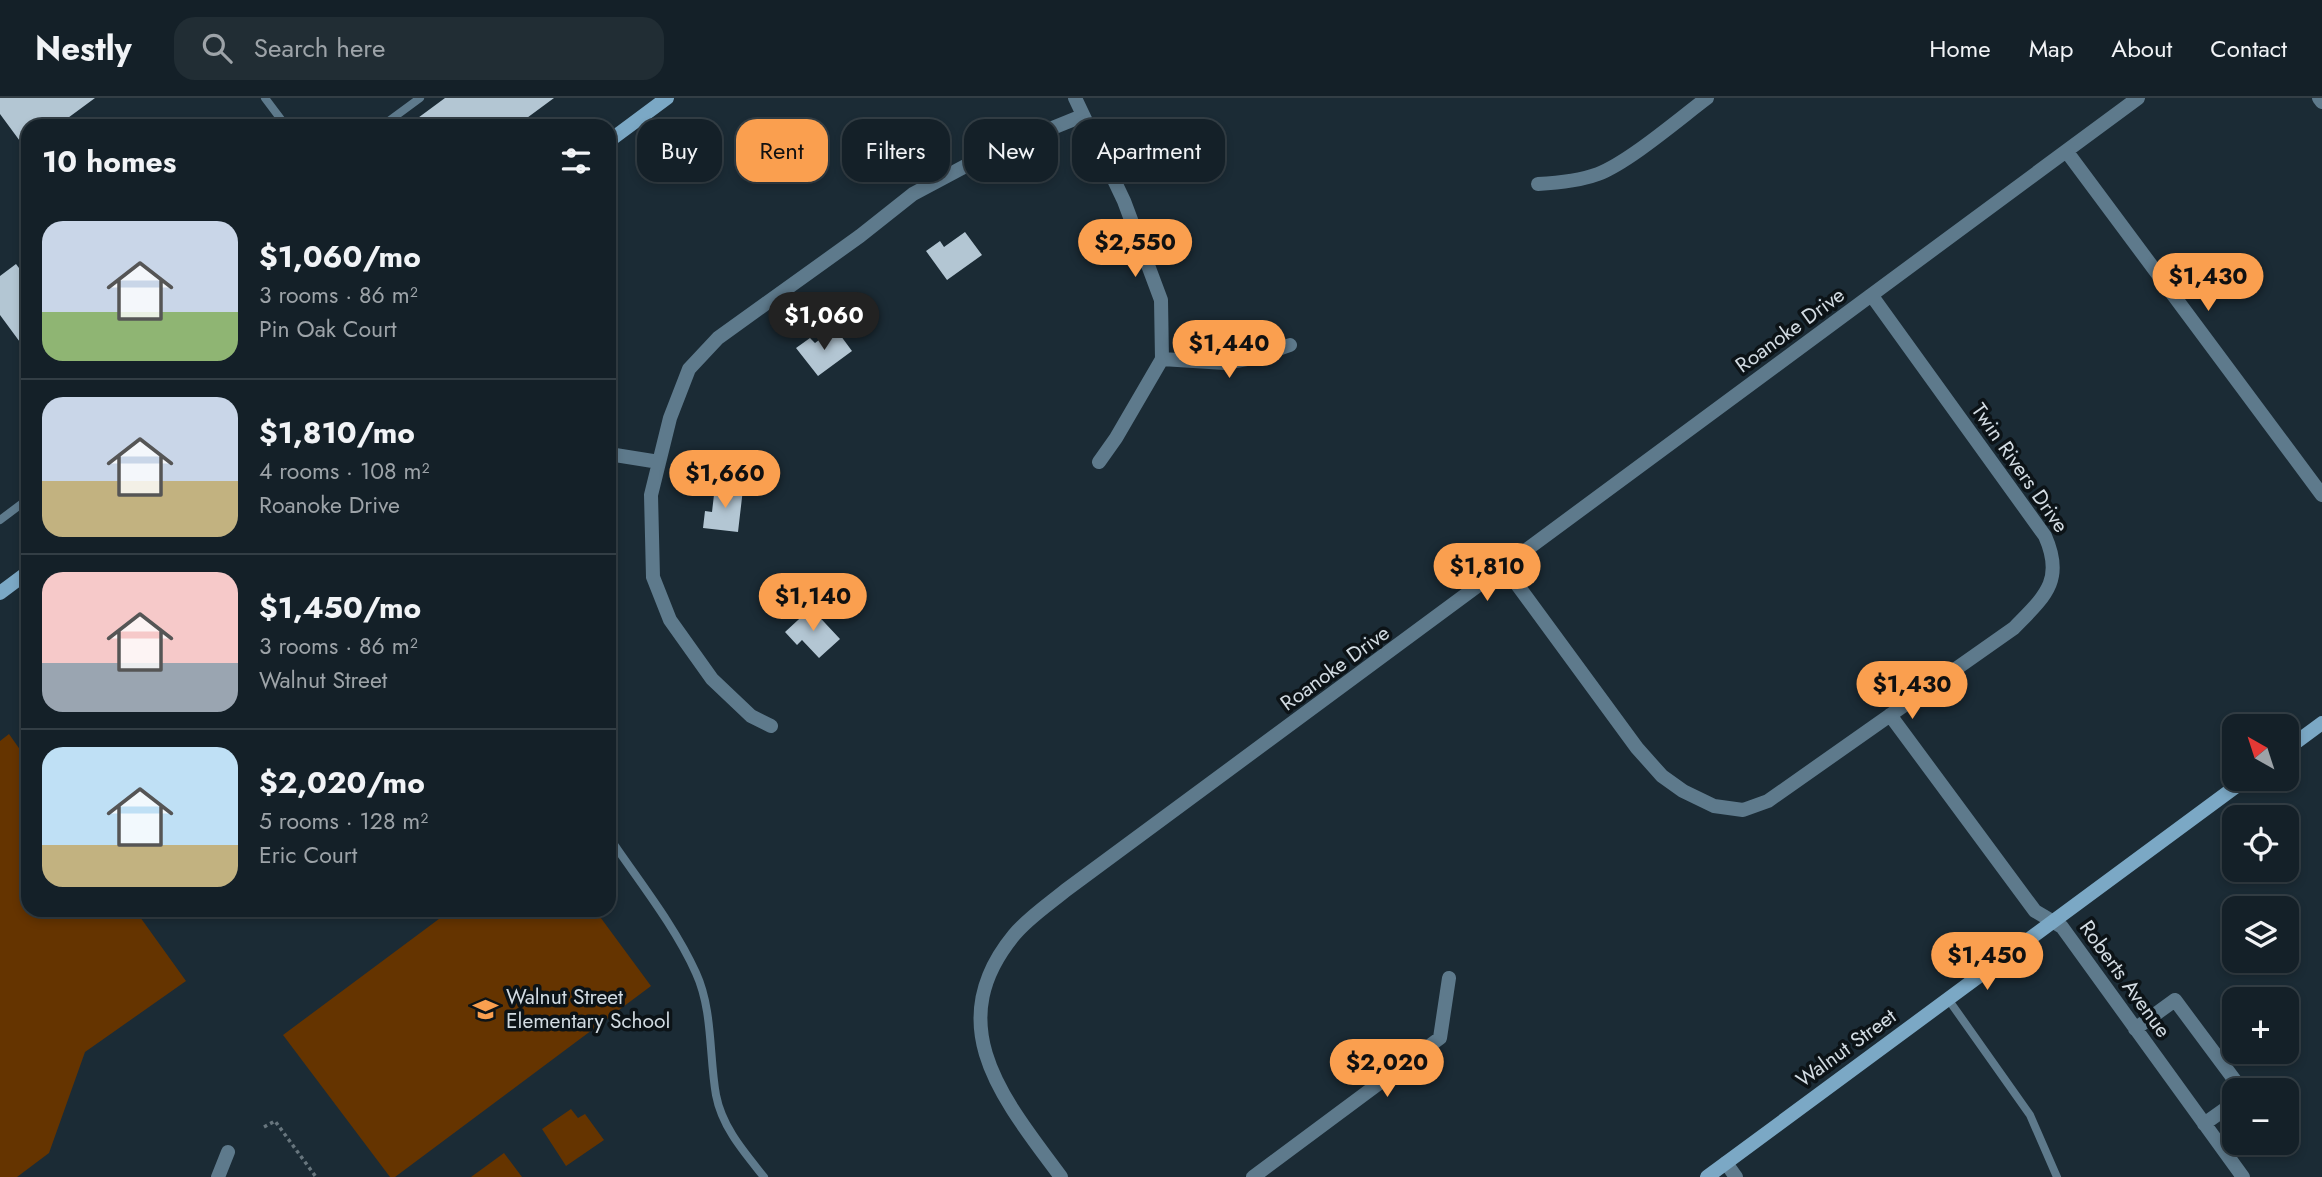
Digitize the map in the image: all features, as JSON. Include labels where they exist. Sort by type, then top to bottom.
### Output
[{"type":"street","points":[[616,136],[667,98]]},
{"type":"street","points":[[1074,98],[1124,201],[1161,300],[1162,359],[1099,462]]},
{"type":"street","points":[[1538,184],[1570,181],[1600,173],[1631,155],[1707,98]]},
{"type":"street","name":"Roanoke Drive","points":[[1061,1177],[1012,1110],[989,1069],[982,1039],[982,996],[987,976],[1015,933],[1066,890],[2138,98]]},
{"type":"street","points":[[2319,98],[2322,102]]},
{"type":"street","points":[[771,726],[751,716],[712,679],[670,620],[653,577],[651,495],[670,418],[689,369],[718,338],[860,236],[913,194],[988,154],[1082,116]]},
{"type":"street","points":[[2067,152],[2322,495]]},
{"type":"street","name":"Twin Rivers Drive","points":[[1505,568],[1637,748],[1662,776],[1714,806],[1743,810],[1768,801],[2014,628],[2042,599],[2051,585],[2054,568],[2052,551],[2045,536],[1872,296]]},
{"type":"street","points":[[1162,359],[1225,363],[1252,358],[1290,345]]},
{"type":"street","points":[[616,455],[659,462]]},
{"type":"street","points":[[0,593],[21,577]]},
{"type":"street","name":"Roberts Avenue","points":[[1890,715],[2035,911],[2062,927],[2243,1177]]},
{"type":"street","points":[[2300,739],[2322,723]]},
{"type":"street","name":"Walnut Street","points":[[1707,1177],[2230,791]]},
{"type":"street","points":[[1253,1177],[1440,1038],[1449,978]]},
{"type":"street","points":[[2135,1029],[2175,1000],[2233,1078]]},
{"type":"street","points":[[2204,1124],[2222,1111]]},
{"type":"street","points":[[218,1177],[228,1152]]},
{"type":"street","points":[[1726,1163],[1736,1177]]},
{"type":"lane","points":[[265,98],[281,119]]},
{"type":"lane","points":[[392,119],[420,98]]},
{"type":"lane","points":[[0,520],[21,504]]},
{"type":"lane","points":[[616,847],[667,923],[697,974],[710,1028],[716,1096],[733,1139],[764,1177]]},
{"type":"lane","points":[[1948,999],[2030,1115],[2057,1177]]},
{"type":"path","points":[[264,1128],[275,1121],[316,1177]]},
{"type":"shaded area","points":[[9,734],[21,751],[21,917],[140,917],[186,981],[85,1052],[49,1153],[17,1177],[0,1177],[0,741]]},
{"type":"shaded area","points":[[442,917],[600,917],[651,986],[395,1177],[390,1177],[283,1035]]},
{"type":"shaded area","points":[[571,1109],[578,1118],[585,1114],[604,1140],[566,1166],[542,1129]]},
{"type":"shaded area","points":[[504,1153],[522,1177],[471,1177]]},
{"type":"building","points":[[0,98],[95,98],[66,119],[21,119],[21,142],[0,114]]},
{"type":"building","points":[[445,98],[554,98],[526,119],[416,119]]},
{"type":"building","points":[[965,232],[982,255],[947,280],[926,251],[940,241],[944,247]]},
{"type":"building","points":[[16,264],[21,271],[21,344],[0,315],[0,276]]},
{"type":"building","points":[[835,328],[852,351],[818,376],[796,348],[810,338],[815,343]]},
{"type":"building","points":[[715,486],[743,489],[738,532],[703,528],[705,511],[712,512]]},
{"type":"building","points":[[811,608],[840,639],[819,658],[802,640],[797,645],[785,632]]},
{"type":"place","name":"Walnut Street Elementary School","points":[[486,1009]]}]
